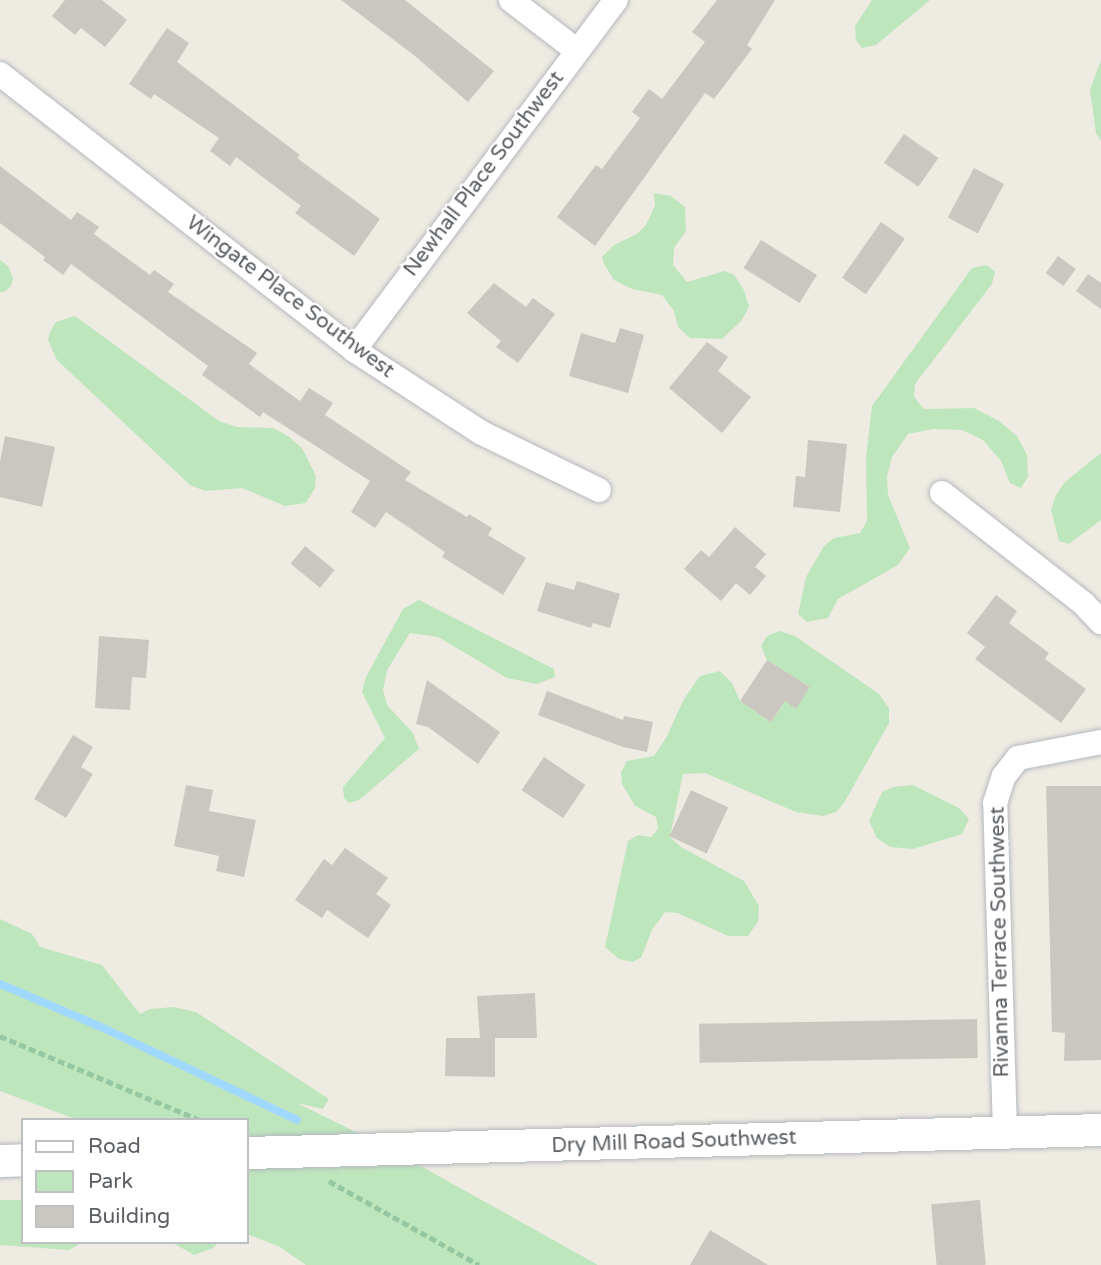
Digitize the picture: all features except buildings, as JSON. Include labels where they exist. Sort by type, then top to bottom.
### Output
[{"type":"street","points":[[511,0],[576,50]]},
{"type":"street","name":"Newhall Place Southwest","points":[[354,350],[616,0]]},
{"type":"street","name":"Wingate Place Southwest","points":[[0,74],[354,350],[482,433],[599,490]]},
{"type":"street","points":[[942,493],[1084,604],[1101,622]]},
{"type":"street","name":"Rivanna Terrace Southwest","points":[[1005,1132],[995,803],[1004,776],[1018,758],[1101,742]]},
{"type":"street","name":"Dry Mill Road Southwest","points":[[248,1153],[1101,1130]]},
{"type":"street","points":[[0,1161],[21,1160]]},
{"type":"path","points":[[0,1036],[195,1118]]},
{"type":"path","points":[[321,1177],[479,1265]]},
{"type":"green space","points":[[872,0],[930,0],[876,45],[862,48],[856,40],[855,26]]},
{"type":"green space","points":[[1101,60],[1101,141],[1096,133],[1090,90]]},
{"type":"green space","points":[[654,193],[671,196],[685,207],[686,231],[674,248],[673,265],[687,282],[725,271],[734,275],[743,288],[749,306],[742,320],[722,339],[690,338],[678,327],[674,311],[662,295],[632,289],[614,280],[604,264],[602,257],[614,245],[637,234],[646,225],[655,205]]},
{"type":"green space","points":[[0,260],[8,266],[13,278],[11,286],[4,292],[0,292]]},
{"type":"green space","points":[[987,265],[995,272],[992,284],[915,384],[914,397],[924,409],[974,408],[999,421],[1017,436],[1027,455],[1028,477],[1021,488],[1010,483],[1001,461],[983,440],[962,430],[933,429],[908,434],[892,457],[887,476],[888,495],[910,548],[898,565],[838,599],[828,618],[807,622],[798,614],[806,577],[824,546],[834,538],[860,533],[867,521],[866,457],[872,406],[972,268]]},
{"type":"green space","points":[[75,316],[219,421],[237,427],[273,428],[288,436],[302,448],[316,476],[315,488],[306,503],[285,506],[242,488],[205,491],[190,485],[57,360],[48,340],[50,332],[56,322]]},
{"type":"green space","points":[[1101,453],[1101,520],[1069,544],[1059,541],[1051,510],[1056,495],[1065,482]]},
{"type":"green space","points":[[419,600],[554,669],[555,677],[537,684],[507,678],[438,637],[410,633],[387,670],[383,690],[387,705],[413,733],[419,749],[359,800],[349,803],[344,798],[343,787],[385,738],[362,692],[366,677],[403,609]]},
{"type":"green space","points":[[779,631],[795,636],[879,694],[889,708],[889,723],[844,803],[836,812],[823,816],[796,812],[705,773],[683,774],[670,837],[681,847],[744,881],[759,906],[758,922],[748,936],[728,936],[678,913],[665,912],[652,930],[641,958],[632,962],[619,959],[605,947],[628,841],[638,835],[651,837],[658,829],[656,817],[635,806],[622,784],[621,772],[627,761],[654,756],[666,738],[684,699],[700,676],[720,671],[732,683],[740,701],[771,722],[785,701],[796,708],[810,687],[767,660],[761,646],[767,636]]},
{"type":"green space","points":[[913,785],[959,808],[969,819],[962,834],[913,849],[890,847],[877,838],[869,821],[882,792],[893,787]]},
{"type":"green space","points":[[0,919],[32,934],[40,947],[102,965],[140,1014],[150,1009],[174,1007],[196,1012],[329,1099],[323,1109],[297,1103],[392,1150],[598,1265],[306,1265],[280,1247],[248,1234],[248,1118],[73,1118],[0,1091]]},
{"type":"green space","points":[[0,1200],[21,1200],[21,1244],[80,1244],[69,1250],[0,1245]]},
{"type":"green space","points":[[175,1244],[217,1244],[213,1248],[194,1255]]},
{"type":"waterway","points":[[0,984],[99,1026],[297,1120]]}]
